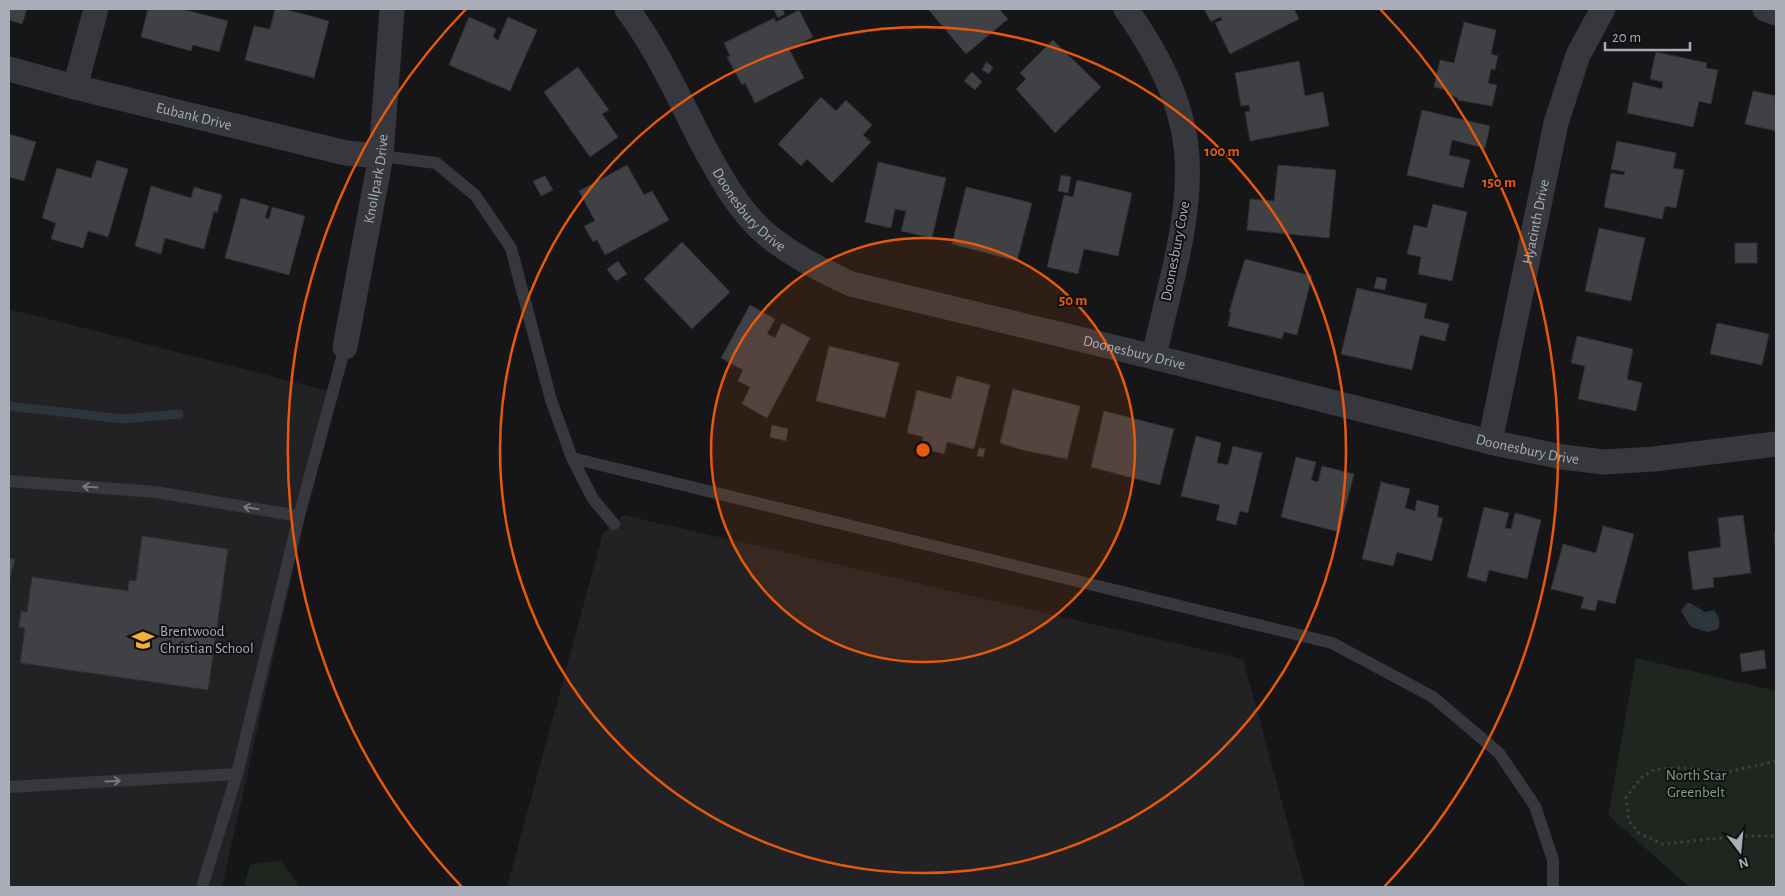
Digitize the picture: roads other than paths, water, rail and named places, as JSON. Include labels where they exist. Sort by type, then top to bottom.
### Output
[{"type":"street","points":[[75,87],[96,9]]},
{"type":"street","name":"Knollpark Drive","points":[[345,347],[381,156],[392,9]]},
{"type":"street","name":"Doonesbury Drive","points":[[627,9],[646,35],[722,180],[745,212],[766,233],[790,251],[819,270],[851,284],[1154,357],[1490,442],[1562,457],[1604,462],[1654,459],[1776,444]]},
{"type":"street","name":"Doonesbury Cove","points":[[1126,9],[1150,42],[1169,84],[1183,129],[1187,158],[1183,221],[1154,357]]},
{"type":"street","name":"Hyacinth Drive","points":[[1490,442],[1556,123],[1578,55],[1603,9]]},
{"type":"street","points":[[1765,9],[1776,13]]},
{"type":"street","name":"Eubank Drive","points":[[9,69],[75,87],[346,153],[381,156]]},
{"type":"lane","points":[[381,156],[436,163],[475,195],[511,248],[551,400],[572,458],[593,499],[614,524]]},
{"type":"lane","points":[[202,887],[237,774],[299,516],[345,347]]},
{"type":"lane","points":[[572,458],[1332,643],[1433,696],[1498,754],[1535,806],[1553,860],[1553,887]]},
{"type":"lane","points":[[9,481],[155,492],[299,516]]},
{"type":"lane","points":[[9,787],[237,774]]},
{"type":"waterway","points":[[9,406],[123,419],[179,414]]},
{"type":"place","name":"Brentwood Christian School","points":[[143,640]]},
{"type":"park label","name":"North Star Greenbelt","points":[[1696,784]]}]
